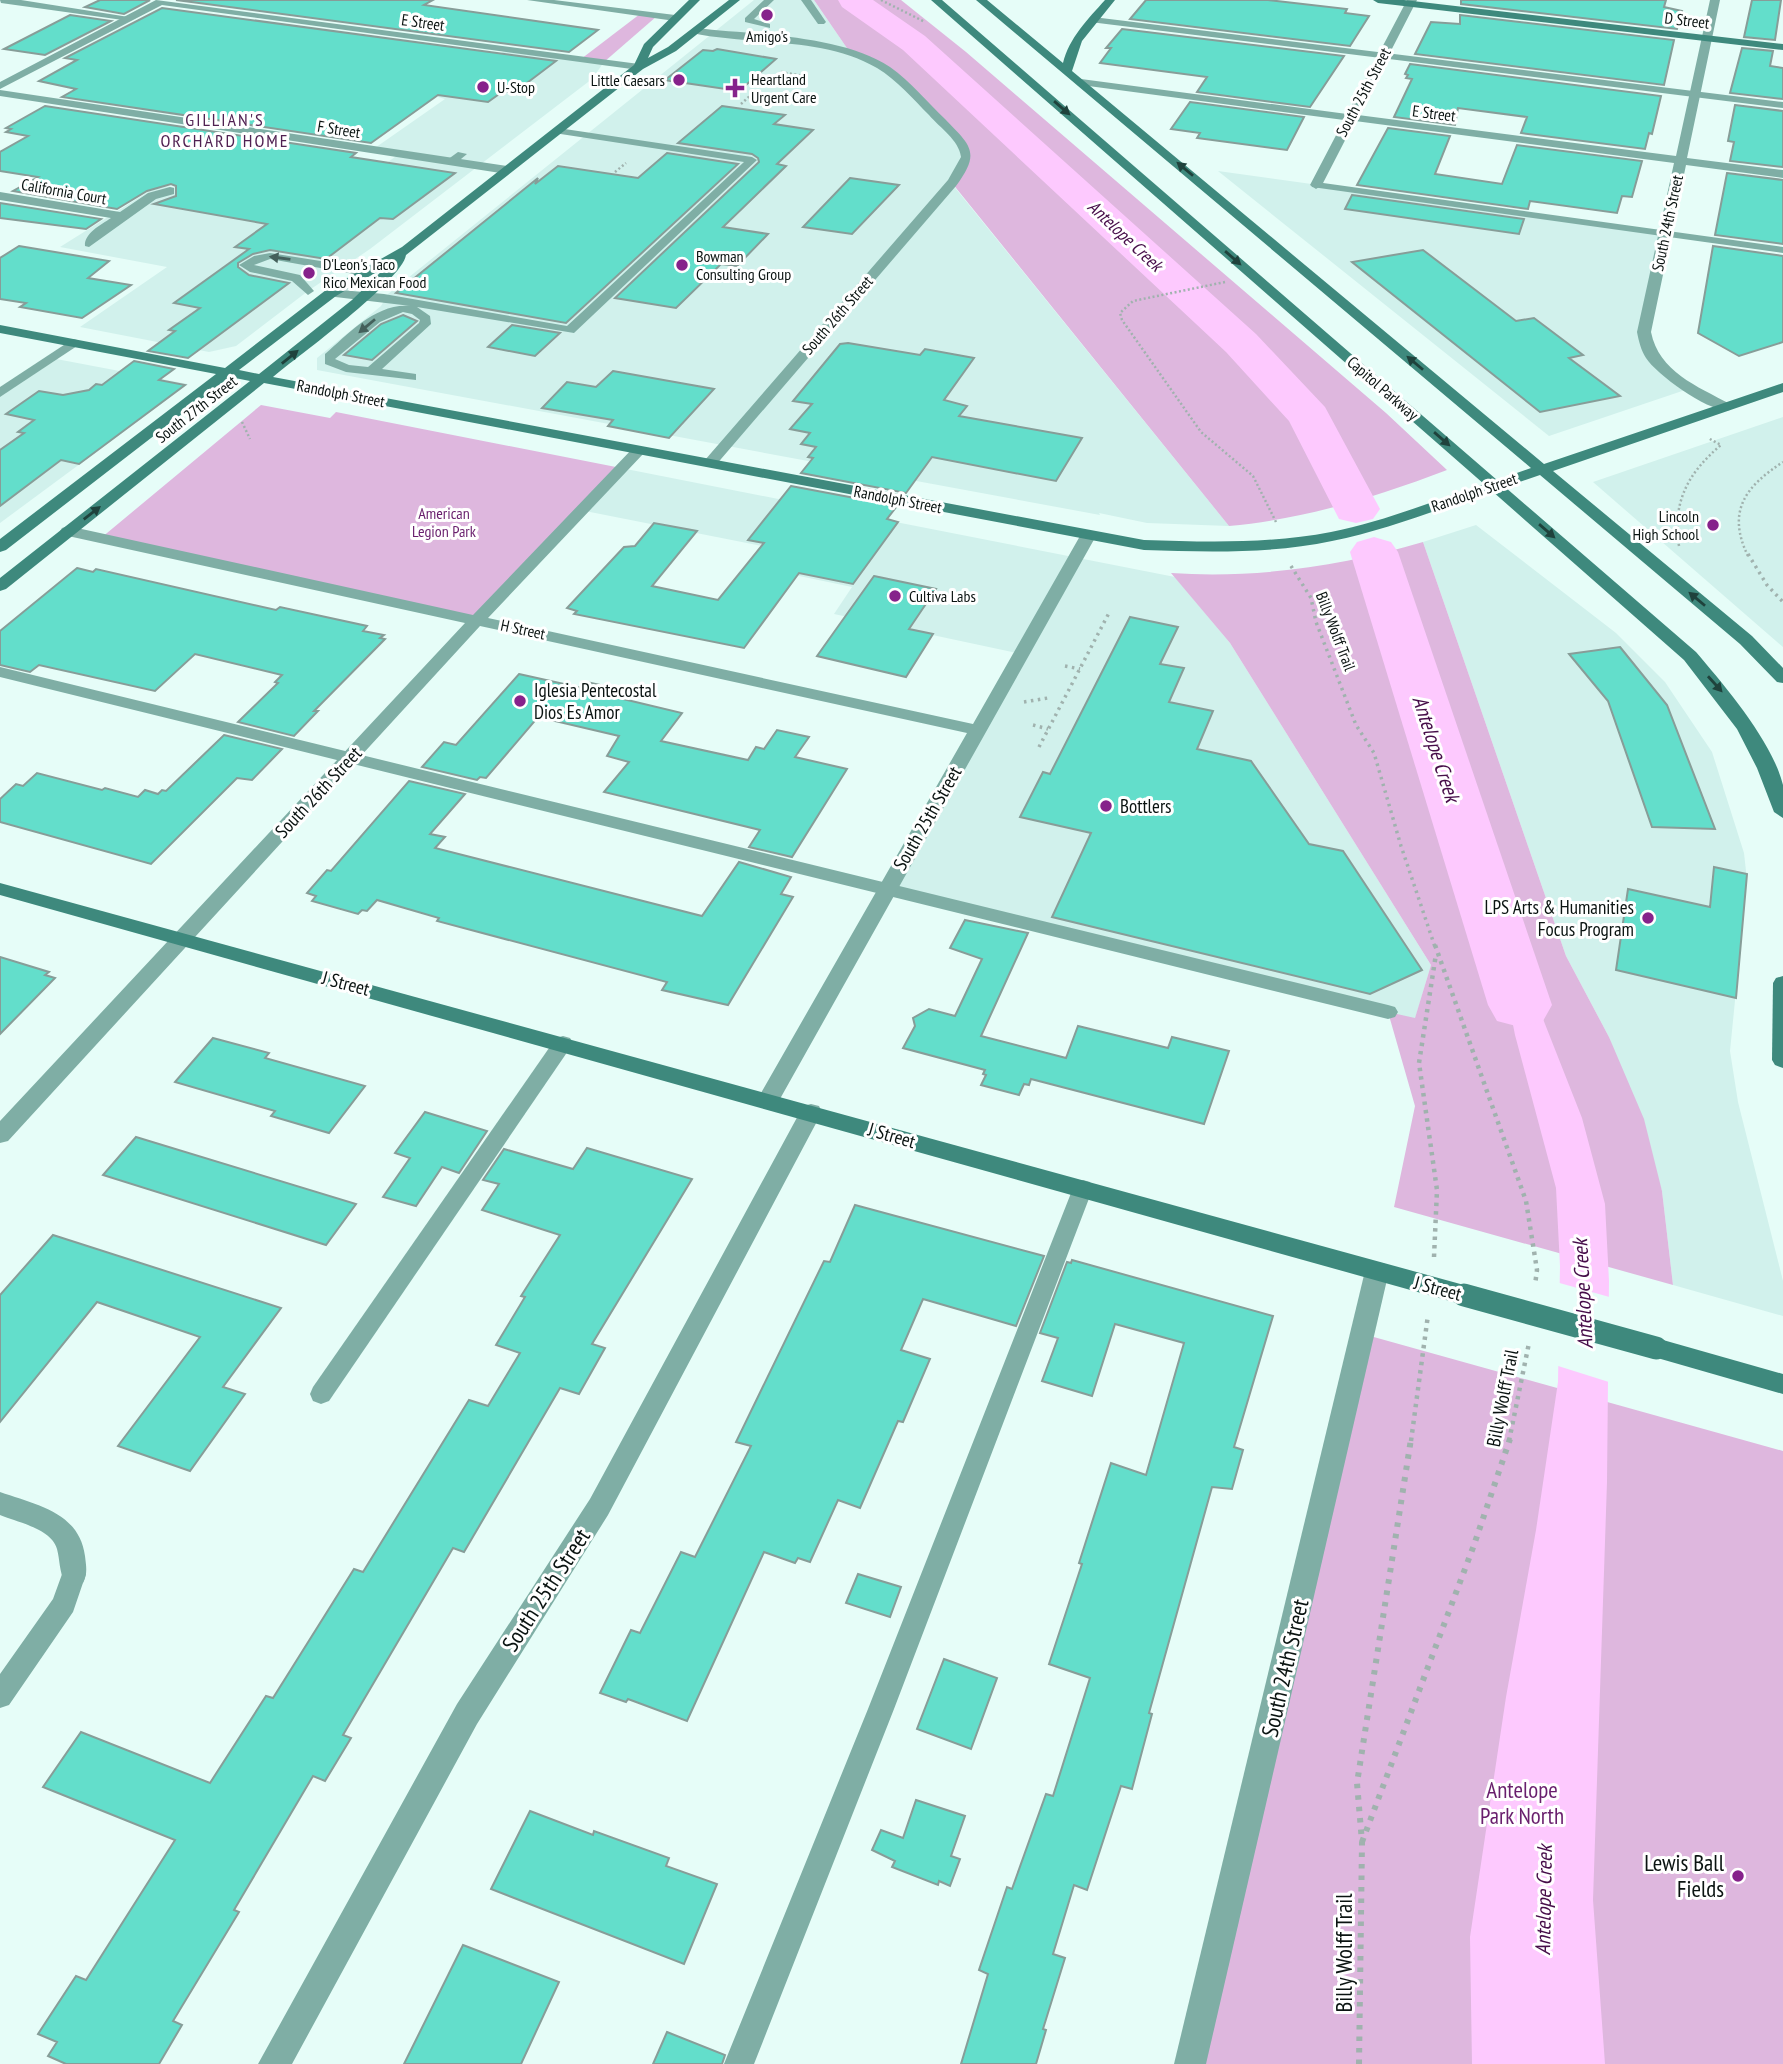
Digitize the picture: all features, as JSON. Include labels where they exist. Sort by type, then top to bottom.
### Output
[{"type":"main road","name":"South 27th Street","points":[[639,67],[648,46],[695,0]]},
{"type":"main road","name":"South 27th Street","points":[[0,547],[331,293],[406,250],[639,67],[672,49],[735,0]]},
{"type":"main road","name":"Capitol Parkway","points":[[936,0],[1690,656],[1723,693],[1747,727],[1768,768],[1783,812]]},
{"type":"main road","points":[[981,0],[1746,640],[1783,678]]},
{"type":"main road","points":[[1067,70],[1070,54],[1080,35],[1110,0]]},
{"type":"main road","name":"D Street","points":[[1378,0],[1783,47]]},
{"type":"main road","points":[[974,32],[1042,76]]},
{"type":"main road","points":[[1061,41],[1080,35]]},
{"type":"main road","points":[[1028,39],[1046,41]]},
{"type":"main road","points":[[1054,79],[1081,82]]},
{"type":"main road","name":"South 27th Street","points":[[0,586],[365,296],[387,275],[406,250]]},
{"type":"main road","name":"Randolph Street","points":[[0,329],[1087,536],[1173,546],[1282,544],[1367,528],[1783,387]]},
{"type":"main road","name":"J Street","points":[[0,889],[563,1043],[1783,1384]]},
{"type":"main road","points":[[1783,983],[1783,1060]]},
{"type":"street","name":"South 24th Street","points":[[1715,0],[1647,315],[1644,343],[1664,370],[1725,407]]},
{"type":"street","points":[[0,86],[162,1]]},
{"type":"street","name":"E Street","points":[[162,1],[639,67]]},
{"type":"street","name":"South 25th Street","points":[[1316,185],[1411,2]]},
{"type":"street","name":"South 26th Street","points":[[696,31],[819,48],[870,61],[884,69],[962,144],[967,157],[965,167],[710,463]]},
{"type":"street","points":[[8,69],[29,72]]},
{"type":"street","name":"E Street","points":[[1081,82],[1783,174]]},
{"type":"street","name":"F Street","points":[[0,93],[506,170]]},
{"type":"street","points":[[89,243],[96,234],[152,196],[170,191]]},
{"type":"street","name":"California Court","points":[[0,196],[122,216]]},
{"type":"street","name":"South 26th Street","points":[[0,1135],[478,619],[639,450]]},
{"type":"street","name":"H Street","points":[[68,531],[977,730]]},
{"type":"street","name":"South 25th Street","points":[[768,1100],[1087,536]]},
{"type":"street","name":"South 25th Street","points":[[274,2064],[467,1714],[599,1507],[811,1112]]},
{"type":"street","name":"South 24th Street","points":[[1190,2064],[1245,1842],[1377,1272]]},
{"type":"street","points":[[0,1503],[59,1527],[70,1543],[74,1574]]},
{"type":"lane","points":[[1,0],[130,18]]},
{"type":"lane","points":[[532,0],[675,19]]},
{"type":"lane","points":[[767,26],[748,20],[769,0]]},
{"type":"lane","points":[[806,0],[821,22]]},
{"type":"lane","points":[[1093,20],[1783,105]]},
{"type":"lane","points":[[331,293],[365,296],[570,330],[752,160],[558,131]]},
{"type":"lane","points":[[451,162],[462,154]]},
{"type":"lane","points":[[1316,185],[1783,250]]},
{"type":"lane","points":[[308,290],[296,278],[254,270],[245,265],[258,258],[270,256],[365,272]]},
{"type":"lane","points":[[373,370],[423,328],[426,319],[423,314],[399,310],[381,315],[330,358],[331,364],[338,366],[411,377]]},
{"type":"lane","points":[[0,393],[73,343]]},
{"type":"lane","points":[[0,672],[1388,1012]]},
{"type":"lane","points":[[321,1394],[563,1043]]},
{"type":"lane","points":[[739,2064],[881,1709],[1083,1188]]},
{"type":"lane","points":[[0,1696],[64,1604],[74,1574]]},
{"type":"path","points":[[781,72],[804,76]]},
{"type":"path","points":[[741,104],[753,93]]},
{"type":"path","points":[[615,172],[624,164]]},
{"type":"path","name":"Billy Wolff Trail","points":[[1229,282],[1152,296],[1127,304],[1120,313],[1122,320],[1201,432],[1253,476],[1278,525],[1282,544],[1293,570],[1311,598],[1316,622],[1340,678],[1349,710],[1374,754],[1401,846],[1525,1201],[1537,1270],[1534,1295]]},
{"type":"path","points":[[240,418],[250,439]]},
{"type":"path","points":[[1679,546],[1675,518],[1680,495],[1689,475],[1721,445],[1707,437]]},
{"type":"path","points":[[1783,462],[1762,475],[1745,495],[1737,523],[1747,559],[1766,586],[1783,602]]},
{"type":"path","points":[[1039,747],[1110,611]]},
{"type":"path","points":[[1065,666],[1080,669]]},
{"type":"path","points":[[1016,703],[1048,698]]},
{"type":"path","points":[[1033,725],[1048,729]]},
{"type":"path","name":"Billy Wolff Trail","points":[[1434,1255],[1437,1191],[1419,1063],[1437,952]]},
{"type":"path","name":"Billy Wolff Trail","points":[[1359,2064],[1362,1842],[1358,1772],[1400,1521],[1428,1314]]},
{"type":"path","name":"Billy Wolff Trail","points":[[1362,1842],[1507,1456],[1526,1373],[1530,1334]]},
{"type":"shaded area","points":[[754,0],[814,0],[851,54],[881,66],[966,151],[952,184],[1229,526],[1147,523],[1099,513],[1100,515],[317,370],[317,358],[381,306],[388,294]]},
{"type":"shaded area","points":[[507,49],[604,62],[592,79],[370,249],[308,291],[236,346],[209,352],[80,327],[167,267],[60,247],[159,185],[322,210],[399,154],[372,150],[445,99],[438,97]]},
{"type":"shaded area","points":[[1218,171],[1665,233],[1644,343],[1691,388],[1549,436]]},
{"type":"shaded area","points":[[51,358],[188,384],[0,523],[0,393]]},
{"type":"shaded area","name":"Lincoln High School","points":[[1783,417],[1783,647],[1593,482]]},
{"type":"shaded area","points":[[621,468],[1175,577],[1230,643],[1431,965],[1415,1019],[887,888],[1021,654],[834,614],[852,587],[747,565],[762,546],[580,510]]},
{"type":"shaded area","name":"LPS Arts & Humanities Focus Program","points":[[1476,525],[1616,633],[1665,682],[1712,752],[1744,853],[1747,880],[1730,1051],[1738,1102],[1783,1281],[1783,1316],[1673,1285],[1662,1191],[1609,1037],[1566,956],[1423,542]]},
{"type":"green space","points":[[814,0],[901,0],[966,52],[1386,413],[1447,470],[1394,489],[1313,512],[1229,526],[952,183],[966,151],[884,69],[851,54]]},
{"type":"green space","points":[[640,14],[657,16],[604,62],[581,59]]},
{"type":"green space","name":"American Legion Park","points":[[261,405],[330,418],[336,412],[621,468],[478,619],[101,538]]},
{"type":"green space","points":[[1423,542],[1566,956],[1609,1037],[1644,1119],[1662,1191],[1673,1285],[1394,1207],[1415,1106],[1388,1012],[1415,1018],[1431,965],[1230,643],[1171,573],[1234,574],[1298,569],[1361,558]]},
{"type":"green space","name":"Antelope Park North","points":[[1363,1334],[1783,1451],[1783,2064],[1190,2064]]},
{"type":"water","points":[[1493,922],[1532,991],[1582,1118],[1605,1204],[1609,1281],[1607,1482],[1593,1900],[1605,2064],[1472,2064],[1470,1937],[1558,1382],[1560,1266],[1556,1188],[1515,1035]]},
{"type":"pier","points":[[1556,1282],[1613,1298],[1612,1383],[1555,1365]]},
{"type":"building","points":[[100,0],[150,0],[124,14],[85,7]]},
{"type":"building","points":[[176,0],[433,0],[424,5],[598,30],[569,52]]},
{"type":"building","points":[[1146,0],[1268,0],[1347,9],[1345,13],[1369,16],[1350,46],[1130,19]]},
{"type":"building","points":[[1461,0],[1666,0],[1664,7],[1682,11],[1677,29],[1461,4]]},
{"type":"building","points":[[1752,0],[1781,0],[1775,40],[1744,37]]},
{"type":"building","points":[[162,8],[556,61],[515,92],[502,92],[488,102],[438,95],[371,143],[62,97],[76,89],[39,81],[77,60],[65,58]]},
{"type":"building","points":[[70,15],[111,21],[45,55],[4,49]]},
{"type":"building","points":[[1460,15],[1674,40],[1664,85],[1415,54],[1431,22],[1460,24]]},
{"type":"building","points":[[1122,29],[1344,56],[1310,107],[1197,92],[1207,77],[1100,63],[1111,48],[1106,48]]},
{"type":"building","points":[[1742,48],[1773,51],[1770,66],[1783,68],[1783,99],[1730,93]]},
{"type":"building","points":[[717,49],[776,59],[739,91],[665,80],[703,50]]},
{"type":"building","points":[[1410,64],[1661,96],[1652,134],[1649,133],[1645,149],[1521,133],[1527,117],[1458,108],[1455,125],[1394,117],[1412,79],[1406,78],[1408,75],[1405,74]]},
{"type":"building","points":[[1190,102],[1304,117],[1287,150],[1197,138],[1200,133],[1171,129]]},
{"type":"building","points":[[1735,105],[1783,111],[1783,167],[1730,161],[1734,142],[1728,141]]},
{"type":"building","points":[[45,106],[356,153],[351,157],[455,173],[393,219],[380,218],[326,259],[270,250],[253,254],[238,263],[238,267],[249,275],[289,283],[188,358],[148,351],[175,331],[169,330],[200,308],[174,303],[249,249],[235,247],[267,224],[154,204],[176,196],[176,186],[171,184],[147,191],[117,209],[13,191],[38,177],[0,171],[0,152],[28,136],[6,132],[11,129],[6,128]]},
{"type":"building","points":[[722,106],[785,115],[774,124],[813,130],[777,164],[786,166],[723,227],[768,234],[737,266],[721,264],[676,308],[615,298],[759,162],[752,154],[678,143]]},
{"type":"building","points":[[1388,128],[1450,136],[1435,174],[1502,184],[1517,145],[1642,161],[1632,197],[1622,196],[1617,213],[1530,201],[1528,209],[1357,185]]},
{"type":"building","points":[[667,153],[738,164],[566,323],[396,293],[538,178],[535,184],[558,166],[638,178]]},
{"type":"building","points":[[1727,173],[1783,180],[1783,244],[1715,235]]},
{"type":"building","points":[[850,178],[899,185],[852,234],[803,227]]},
{"type":"building","points":[[1352,195],[1524,219],[1519,234],[1345,209]]},
{"type":"building","points":[[0,203],[101,219],[86,229],[0,218]]},
{"type":"building","points":[[19,246],[109,261],[88,278],[131,285],[82,318],[20,307],[26,303],[0,299],[0,258]]},
{"type":"building","points":[[1713,246],[1783,256],[1783,342],[1739,356],[1698,333]]},
{"type":"building","points":[[1423,250],[1516,321],[1534,318],[1583,355],[1569,358],[1620,396],[1540,412],[1352,262]]},
{"type":"building","points":[[403,315],[417,321],[372,360],[344,355],[381,324]]},
{"type":"building","points":[[512,325],[560,333],[535,356],[488,347]]},
{"type":"building","points":[[840,344],[920,355],[925,349],[974,358],[944,400],[967,406],[959,416],[1082,438],[1056,481],[932,457],[906,493],[801,473],[813,458],[808,457],[816,447],[801,444],[810,433],[790,429],[812,404],[793,401]]},
{"type":"building","points":[[134,361],[174,369],[159,380],[185,385],[79,464],[61,460],[0,506],[0,450],[24,433],[18,432],[34,420],[6,414],[39,391],[63,395],[89,390],[96,384],[102,385]]},
{"type":"building","points":[[613,371],[714,389],[669,438],[608,426],[613,420],[542,408],[567,382],[596,387]]},
{"type":"building","points":[[791,486],[897,506],[887,519],[898,522],[853,584],[799,573],[744,648],[574,614],[577,611],[567,608],[624,547],[635,546],[654,523],[697,531],[652,586],[718,600],[764,543],[748,540]]},
{"type":"building","points":[[77,568],[93,572],[96,569],[276,610],[280,607],[367,626],[363,631],[384,635],[380,638],[385,639],[314,711],[318,711],[294,736],[238,722],[278,683],[275,682],[282,675],[195,654],[155,691],[39,665],[30,672],[0,665],[0,631]]},
{"type":"building","points":[[874,576],[936,589],[909,629],[933,634],[906,677],[817,656]]},
{"type":"building","name":"Bottlers","points":[[1130,617],[1178,627],[1160,664],[1184,668],[1169,702],[1213,711],[1197,749],[1251,761],[1309,844],[1343,851],[1422,970],[1370,994],[1052,917],[1091,833],[1020,817],[1043,772],[1050,774]]},
{"type":"building","points":[[1620,647],[1667,705],[1715,829],[1652,827],[1608,701],[1569,654]]},
{"type":"building","points":[[519,674],[582,688],[587,682],[623,690],[619,698],[682,713],[661,741],[748,760],[756,747],[764,749],[777,730],[809,737],[795,757],[847,769],[792,857],[749,847],[760,830],[604,792],[629,762],[607,756],[619,736],[538,717],[486,778],[480,777],[477,780],[422,767],[444,742],[456,745]]},
{"type":"building","points":[[224,735],[282,749],[252,780],[237,778],[151,864],[0,822],[0,799],[16,784],[23,786],[37,773],[138,797],[145,790],[158,794],[162,790],[166,791]]},
{"type":"building","points":[[409,781],[465,794],[430,834],[445,837],[435,848],[702,916],[739,862],[791,877],[781,894],[793,897],[728,1005],[662,990],[667,982],[437,921],[439,918],[377,900],[367,911],[362,910],[358,914],[312,901],[316,896],[307,893],[327,870],[331,871]]},
{"type":"building","points":[[1714,867],[1747,874],[1736,998],[1616,970],[1628,889],[1710,907]]},
{"type":"building","points":[[965,920],[1028,933],[981,1036],[1066,1058],[1078,1026],[1168,1048],[1172,1037],[1229,1051],[1204,1124],[1031,1079],[1029,1085],[1024,1084],[1019,1095],[981,1085],[986,1075],[983,1074],[985,1070],[903,1048],[915,1026],[913,1018],[929,1009],[955,1016],[982,959],[950,948]]},
{"type":"building","points":[[0,957],[49,972],[45,975],[55,978],[0,1034]]},
{"type":"building","points":[[213,1038],[269,1053],[265,1058],[365,1086],[329,1133],[271,1116],[275,1111],[175,1082]]},
{"type":"building","points":[[425,1112],[487,1131],[459,1173],[442,1167],[416,1206],[383,1197],[410,1158],[395,1153]]},
{"type":"building","points":[[136,1137],[356,1204],[326,1245],[103,1175]]},
{"type":"building","points":[[587,1148],[692,1179],[592,1344],[605,1348],[579,1394],[560,1388],[464,1552],[453,1548],[343,1735],[351,1738],[325,1781],[313,1776],[234,1910],[239,1912],[173,2021],[182,2025],[159,2064],[66,2064],[48,2056],[57,2042],[38,2034],[76,1976],[86,1980],[175,1840],[43,1787],[81,1732],[210,1783],[266,1696],[273,1698],[354,1569],[363,1572],[469,1400],[488,1406],[520,1353],[496,1345],[525,1297],[521,1296],[560,1235],[482,1210],[499,1184],[483,1180],[504,1149],[573,1169]]},
{"type":"building","points":[[855,1205],[1044,1256],[1016,1326],[923,1299],[901,1350],[930,1359],[903,1422],[898,1421],[860,1508],[838,1500],[810,1562],[798,1558],[795,1563],[764,1552],[687,1721],[628,1699],[626,1702],[600,1693],[631,1630],[640,1633],[681,1552],[695,1557],[751,1446],[736,1442],[824,1261],[830,1262]]},
{"type":"building","points":[[53,1235],[281,1308],[223,1387],[245,1394],[190,1471],[118,1446],[200,1337],[97,1302],[0,1422],[0,1295]]},
{"type":"building","points":[[1072,1260],[1273,1316],[1234,1447],[1243,1450],[1232,1489],[1212,1487],[1149,1713],[1152,1714],[1132,1789],[1121,1786],[1087,1890],[1074,1885],[1053,1954],[1065,1958],[1043,2029],[1046,2030],[1036,2064],[961,2064],[988,1974],[979,1970],[1007,1887],[1012,1889],[1046,1794],[1053,1796],[1090,1678],[1049,1664],[1082,1564],[1079,1563],[1111,1463],[1146,1475],[1184,1343],[1115,1324],[1092,1396],[1042,1381],[1058,1338],[1040,1333],[1067,1262],[1071,1263]]},
{"type":"building","points":[[858,1574],[901,1587],[890,1617],[846,1603]]},
{"type":"building","points":[[944,1659],[997,1678],[971,1749],[917,1729]]},
{"type":"building","points":[[916,1800],[965,1816],[951,1856],[960,1859],[950,1886],[939,1881],[938,1885],[892,1867],[895,1861],[872,1850],[881,1830],[903,1838]]},
{"type":"building","points":[[530,1811],[593,1835],[594,1831],[669,1858],[666,1866],[717,1884],[684,1964],[491,1889]]},
{"type":"building","points":[[463,1945],[559,1982],[521,2064],[404,2064]]},
{"type":"building","points":[[667,2032],[725,2055],[722,2064],[653,2064]]},
{"type":"waterway","name":"Antelope Creek","points":[[853,0],[914,43],[1241,343],[1309,416],[1356,509]]},
{"type":"waterway","name":"Antelope Creek","points":[[1374,552],[1520,1005]]},
{"type":"place","name":"Amigo's","points":[[767,15]]},
{"type":"place","name":"Little Caesars","points":[[679,80]]},
{"type":"place","name":"U-Stop","points":[[483,87]]},
{"type":"place","name":"Heartland Urgent Care","points":[[735,88]]},
{"type":"place","name":"Bowman Consulting Group","points":[[682,265]]},
{"type":"place","name":"D'Leon's Taco Rico Mexican Food","points":[[309,273]]},
{"type":"place","name":"Lincoln High School","points":[[1713,525]]},
{"type":"place","name":"Cultiva Labs","points":[[895,596]]},
{"type":"place","name":"Iglesia Pentecostal Dios Es Amor","points":[[520,701]]},
{"type":"place","name":"Bottlers","points":[[1106,806]]},
{"type":"place","name":"LPS Arts & Humanities Focus Program","points":[[1648,918]]},
{"type":"place","name":"Lewis Ball Fields","points":[[1738,1876]]},
{"type":"district","name":"GILLIAN'S ORCHARD HOME","points":[[225,130]]}]
